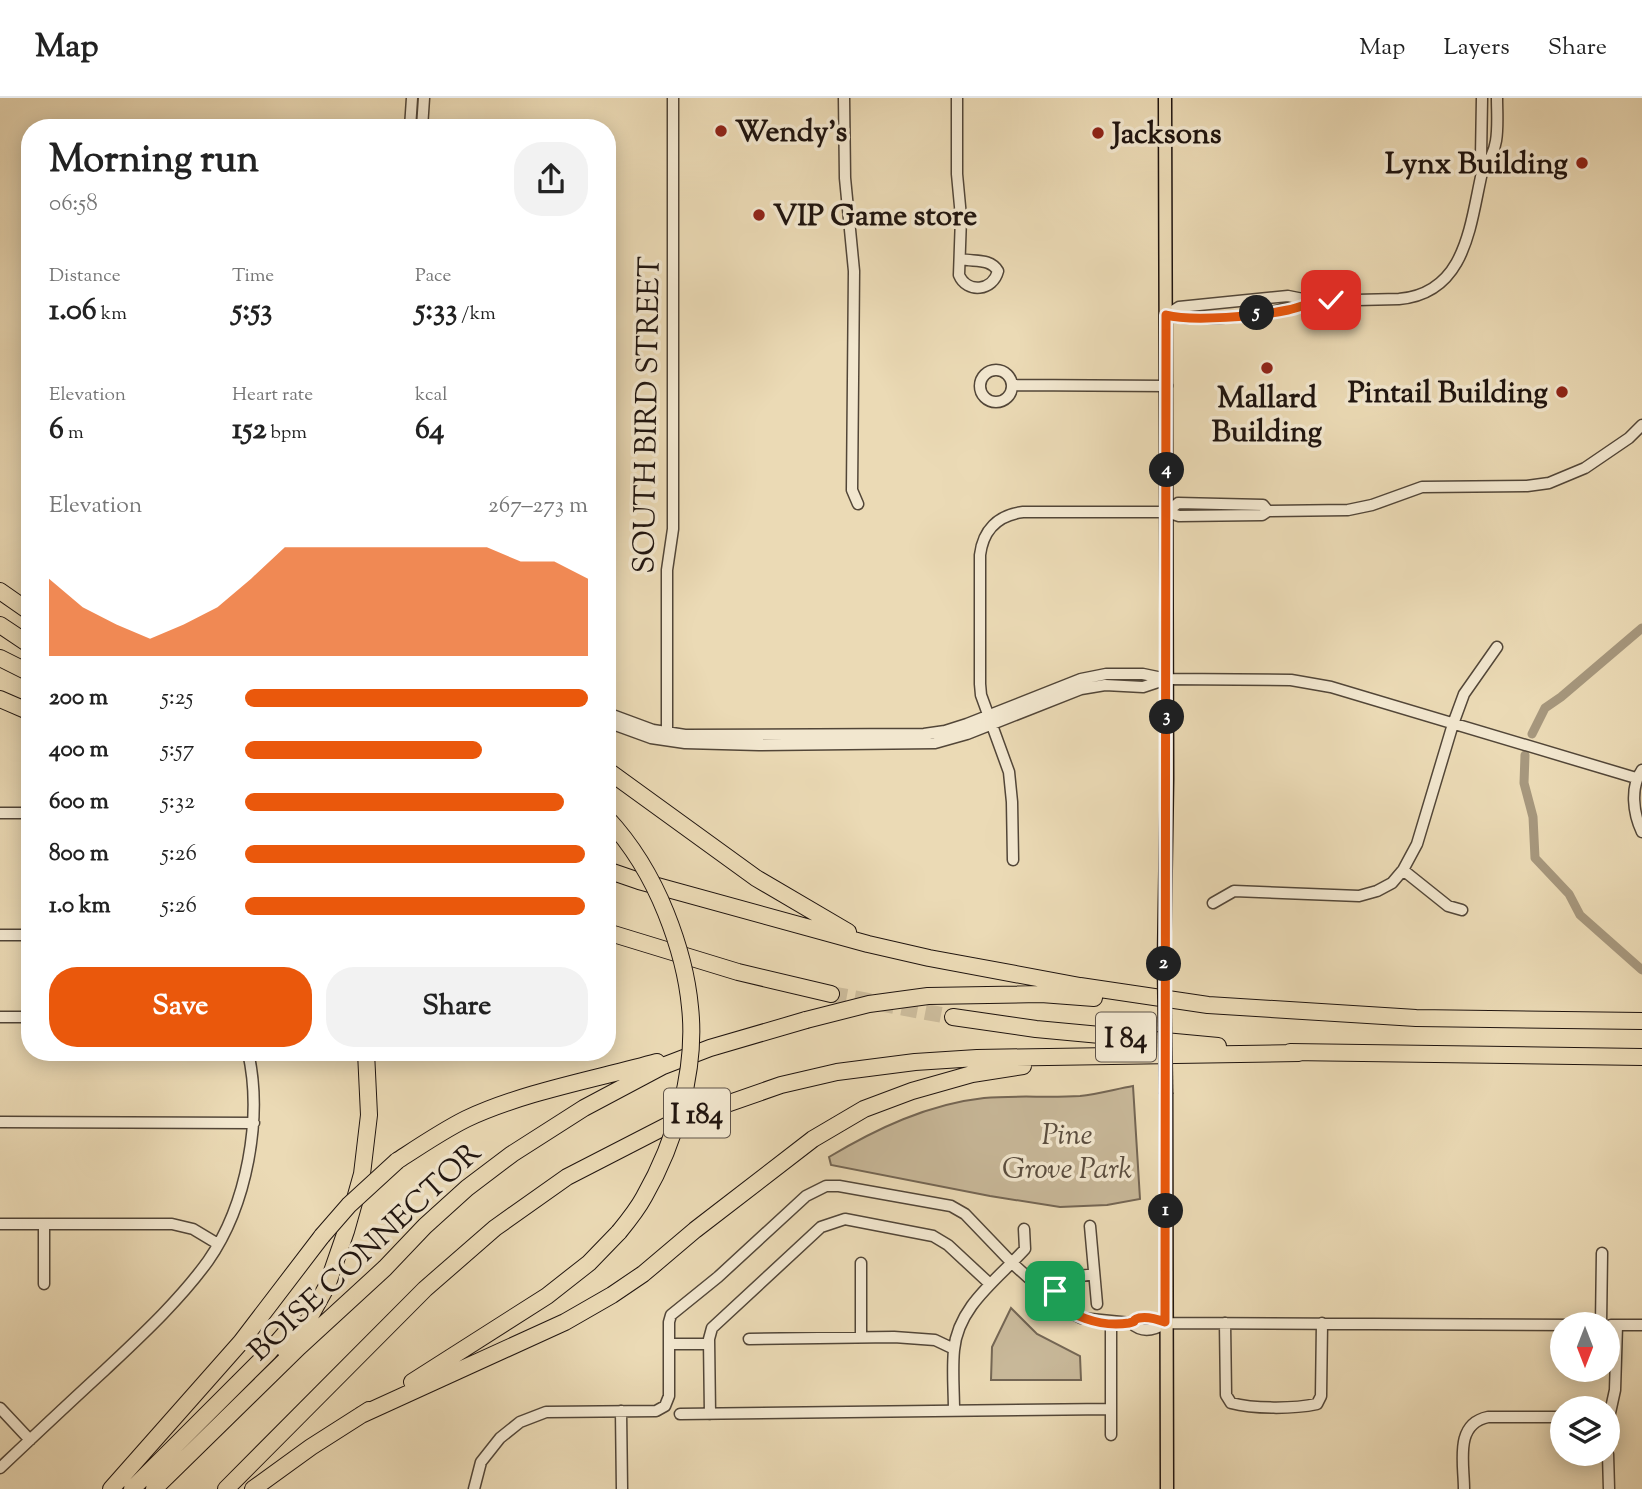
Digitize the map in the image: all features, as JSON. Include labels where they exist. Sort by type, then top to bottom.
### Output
[{"type":"highway","points":[[0,583],[21,594]]},
{"type":"highway","points":[[0,591],[21,606]]},
{"type":"highway","points":[[0,625],[21,639]]},
{"type":"highway","points":[[0,658],[21,668]]},
{"type":"highway","points":[[0,699],[21,708]]},
{"type":"highway","points":[[616,777],[756,878],[868,944]]},
{"type":"highway","points":[[253,1489],[312,1447],[547,1296],[589,1263],[619,1232],[644,1198],[674,1128],[685,1083],[691,1008],[684,968],[660,899],[647,873],[616,828]]},
{"type":"highway","name":"I 84","points":[[616,873],[868,944],[1080,986],[1208,1005],[1416,1018],[1642,1020]]},
{"type":"highway","points":[[616,935],[738,971],[831,994]]},
{"type":"highway","name":"BOISE CONNECTOR","points":[[154,1489],[467,1188],[512,1154],[584,1108],[663,1066],[710,1048],[806,1020],[869,1004],[928,996],[1041,994],[1208,1005]]},
{"type":"highway","name":"I 84","points":[[953,1017],[1037,1029],[1299,1053],[1642,1057]]},
{"type":"highway","points":[[111,1489],[241,1342],[349,1205],[397,1161],[468,1119],[507,1104],[710,1048]]},
{"type":"highway","name":"I 184","points":[[226,1489],[425,1289],[495,1228],[567,1177],[672,1123],[781,1085],[837,1072],[915,1062],[1299,1053]]},
{"type":"highway","points":[[361,1415],[565,1322],[612,1296],[813,1139],[864,1110],[912,1091],[972,1073],[1083,1058]]},
{"type":"highway","points":[[216,1428],[306,1324],[327,1286],[362,1174],[369,1115],[366,1061]]},
{"type":"highway","points":[[132,1489],[269,1352],[301,1315],[346,1231]]},
{"type":"main road","points":[[1166,98],[1167,679],[1164,963],[1167,1489]]},
{"type":"street","points":[[411,119],[412,98]]},
{"type":"street","points":[[423,119],[424,98]]},
{"type":"street","name":"SOUTH BIRD STREET","points":[[667,733],[667,570],[673,529],[673,98]]},
{"type":"street","points":[[844,98],[845,178],[854,271],[852,490],[858,505]]},
{"type":"street","points":[[957,98],[961,259]]},
{"type":"street","points":[[1166,315],[1181,319],[1229,316],[1288,310],[1313,301],[1410,298],[1432,290],[1449,276],[1460,258],[1483,168],[1480,157],[1482,98]]},
{"type":"street","points":[[1483,168],[1492,159],[1495,148],[1497,98]]},
{"type":"street","points":[[1012,385],[1167,386]]},
{"type":"street","points":[[1013,860],[1011,787],[1006,757],[980,684],[981,545],[989,528],[1004,516],[1023,512],[1167,512],[1178,503],[1263,505],[1268,510],[1348,510],[1372,505],[1422,487],[1527,486],[1549,483],[1577,473],[1619,446],[1642,425]]},
{"type":"street","points":[[1213,903],[1234,891],[1340,897],[1359,896],[1392,883],[1403,870],[1417,844],[1464,694],[1497,647]]},
{"type":"street","points":[[616,725],[663,741],[759,745],[935,743],[950,740],[1092,676],[1143,674],[1167,679],[1312,682],[1453,724],[1639,774],[1634,802],[1642,832]]},
{"type":"street","points":[[616,717],[640,726],[685,735],[914,734],[945,731],[992,719]]},
{"type":"street","points":[[0,813],[21,813]]},
{"type":"street","points":[[1403,870],[1448,906],[1462,910]]},
{"type":"street","points":[[0,935],[21,935]]},
{"type":"street","points":[[0,1017],[21,1017]]},
{"type":"street","points":[[0,1468],[171,1306],[208,1261],[241,1192],[254,1123],[250,1061]]},
{"type":"street","points":[[0,1122],[254,1123]]},
{"type":"street","points":[[474,1489],[481,1462],[500,1438],[520,1422],[547,1412],[656,1411],[665,1406],[669,1396],[671,1315],[718,1277],[806,1196],[826,1186],[951,1206],[965,1214],[1048,1297],[1081,1318],[1131,1323],[1138,1318],[1154,1318],[1165,1322],[1550,1325]]},
{"type":"street","points":[[710,1414],[709,1344],[712,1328],[821,1227],[845,1219],[933,1236],[948,1245],[990,1284]]},
{"type":"street","points":[[0,1224],[172,1224],[193,1230],[218,1244]]},
{"type":"street","points":[[44,1224],[44,1284]]},
{"type":"street","points":[[1090,1226],[1097,1304]]},
{"type":"street","points":[[954,1411],[954,1349],[965,1315],[990,1284],[1025,1249],[1024,1229]]},
{"type":"street","points":[[1601,1312],[1602,1253]]},
{"type":"street","points":[[861,1263],[862,1337]]},
{"type":"street","points":[[1048,1297],[1067,1279],[1094,1275]]},
{"type":"street","points":[[1111,1322],[1111,1435]]},
{"type":"street","points":[[1225,1323],[1226,1395],[1231,1403],[1242,1406],[1317,1404],[1321,1396],[1322,1323]]},
{"type":"street","points":[[1620,1325],[1642,1325]]},
{"type":"street","points":[[748,1339],[862,1337],[935,1340],[954,1349]]},
{"type":"street","points":[[669,1344],[709,1344]]},
{"type":"street","points":[[0,1408],[30,1440]]},
{"type":"street","points":[[680,1414],[1111,1409]]},
{"type":"street","points":[[621,1411],[622,1489]]},
{"type":"street","points":[[1464,1489],[1463,1442],[1470,1424],[1488,1417],[1550,1418]]},
{"type":"street","points":[[1608,1466],[1609,1489]]},
{"type":"green space","name":"Pine Grove Park","points":[[1133,1086],[1140,1199],[1107,1205],[1060,1207],[831,1165],[829,1157],[903,1119],[963,1101],[996,1097],[1080,1096]]},
{"type":"green space","points":[[1011,1308],[1037,1334],[1080,1356],[1081,1380],[991,1380],[992,1347]]},
{"type":"waterway","points":[[1532,734],[1545,708],[1642,628]]},
{"type":"waterway","points":[[1525,755],[1524,783],[1533,817],[1535,858],[1569,894],[1580,915],[1642,970]]},
{"type":"tunnel","points":[[831,994],[953,1017]]},
{"type":"place","name":"Wendy's","points":[[721,131]]},
{"type":"place","name":"Jacksons","points":[[1098,133]]},
{"type":"place","name":"Lynx Building","points":[[1582,163]]},
{"type":"place","name":"VIP Game store","points":[[759,215]]},
{"type":"place","name":"Mallard Building","points":[[1267,368]]},
{"type":"place","name":"Pintail Building","points":[[1562,392]]},
{"type":"route","points":[[1055,1291],[1048,1297],[1081,1318],[1131,1323],[1138,1318],[1154,1318],[1165,1322],[1166,315],[1181,319],[1229,316],[1288,310],[1313,301],[1331,300]]}]
